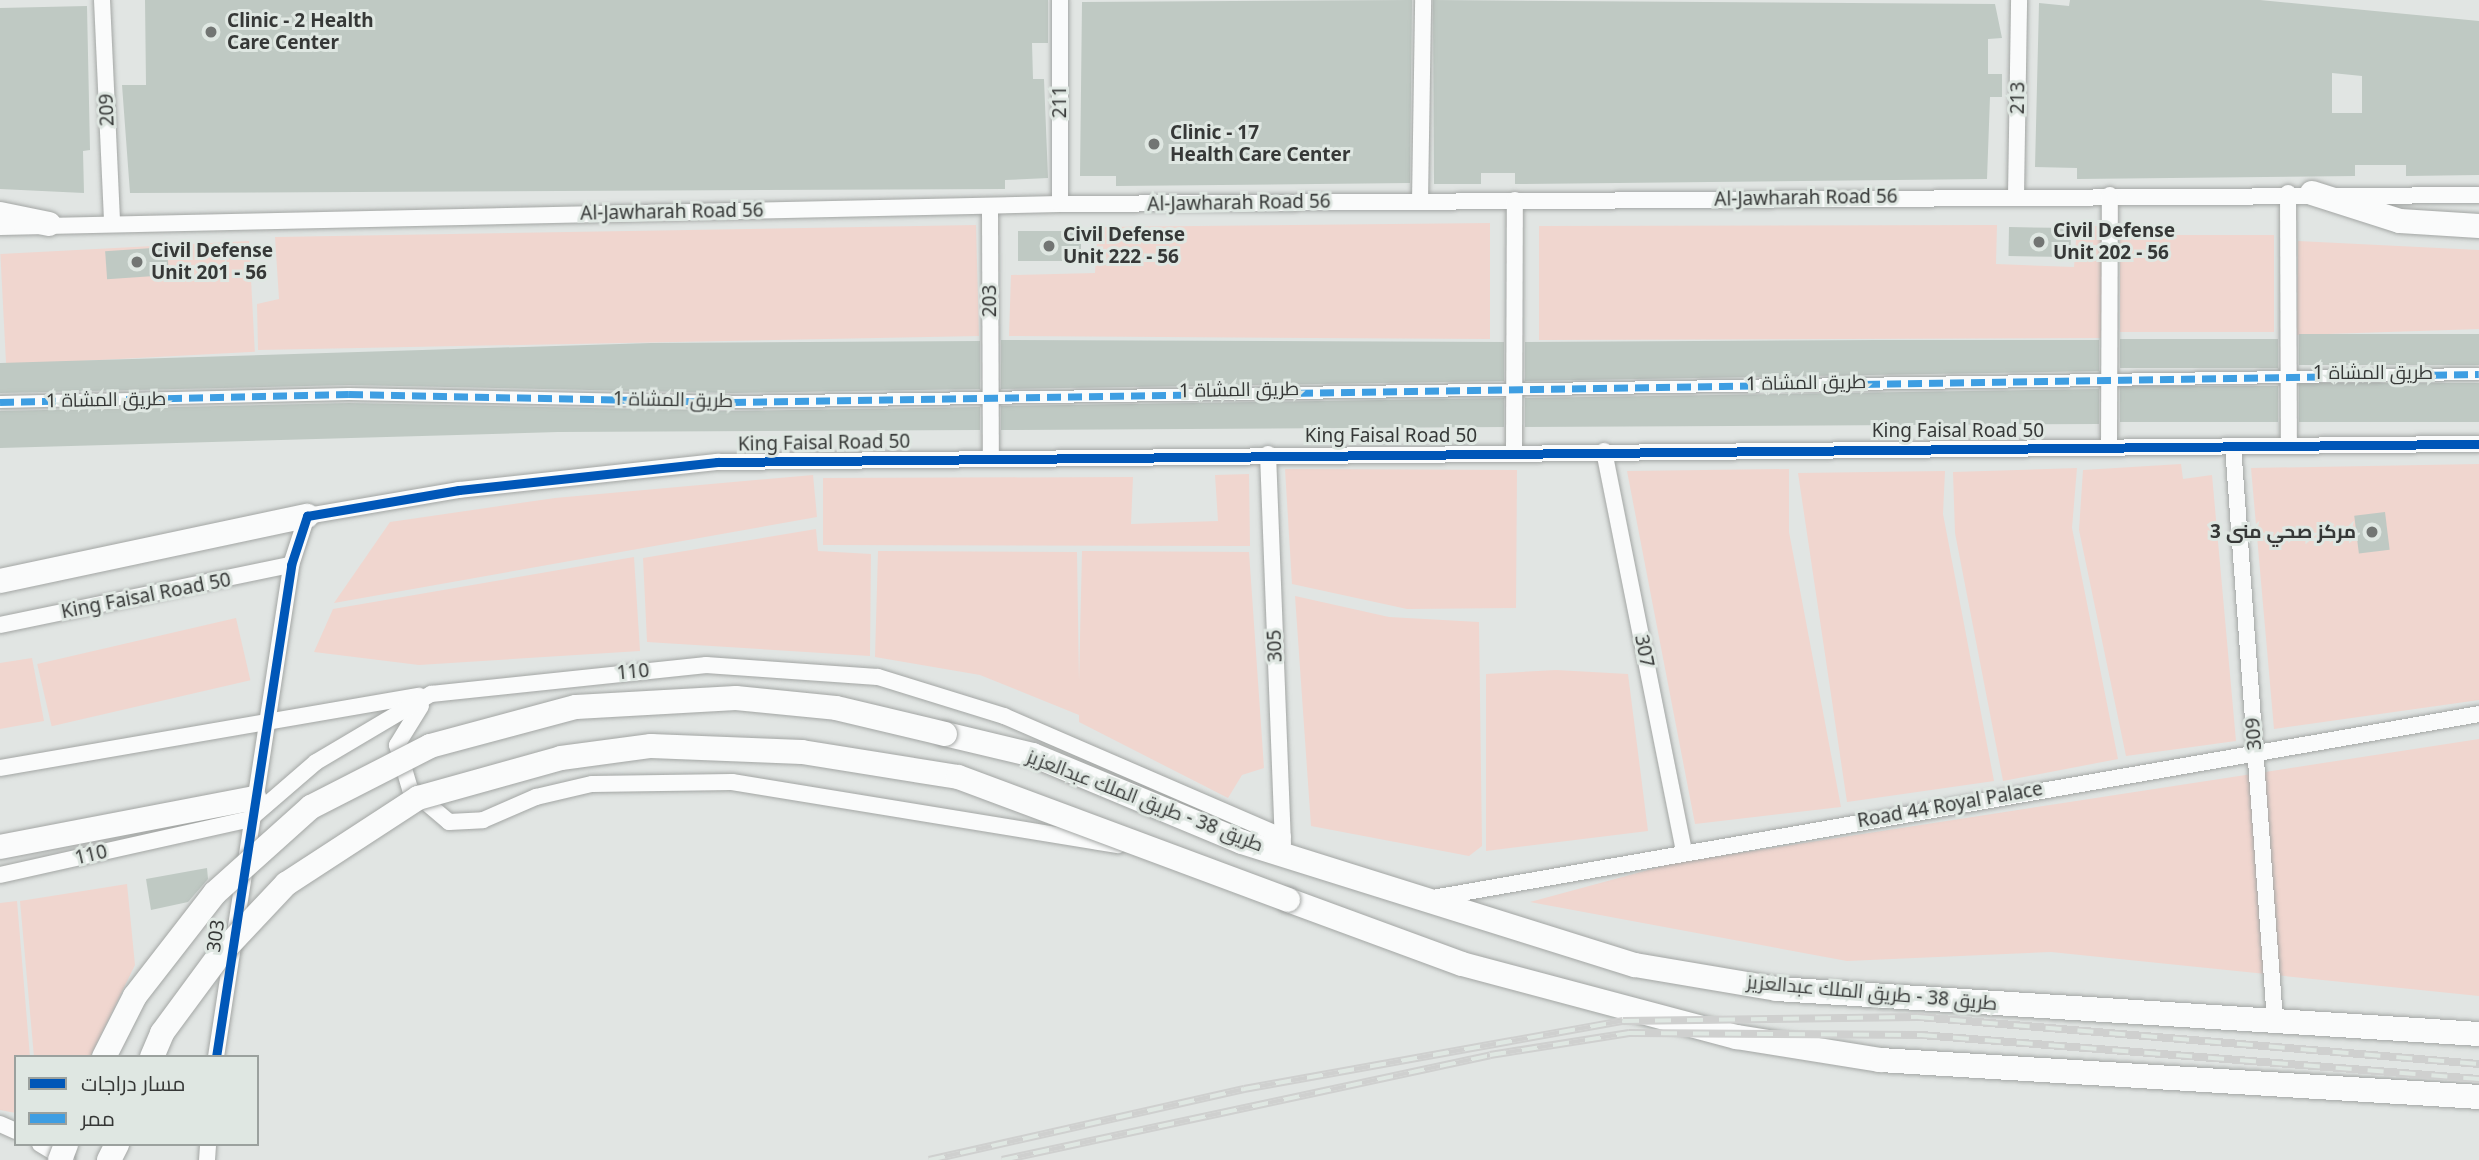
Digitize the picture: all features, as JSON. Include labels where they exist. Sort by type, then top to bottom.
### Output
[{"type":"main road","points":[[2300,193],[2400,222],[2479,226]]},
{"type":"main road","points":[[0,215],[49,224]]},
{"type":"main road","points":[[7,580],[307,516]]},
{"type":"main road","name":"طريق 38 - طريق الملك عبدالعزيز","points":[[105,1055],[135,996],[215,893],[310,807],[430,746],[576,707],[736,698],[836,708],[1033,755],[1284,845],[1422,900],[1635,965],[1777,989],[2479,1034]]},
{"type":"main road","name":"طريق 38 - طريق الملك عبدالعزيز","points":[[153,1055],[162,1033],[221,953],[296,876],[418,798],[561,758],[651,746],[815,754],[958,777],[1167,852],[1462,964],[1737,1038],[1880,1060],[2479,1097]]},
{"type":"main road","points":[[0,847],[252,809]]},
{"type":"main road","points":[[2451,1032],[2479,1027]]},
{"type":"street","name":"209","points":[[102,0],[112,220]]},
{"type":"street","name":"211","points":[[1059,0],[1060,204]]},
{"type":"street","points":[[1420,201],[1423,0]]},
{"type":"street","name":"213","points":[[2016,196],[2019,0]]},
{"type":"street","name":"Al-Jawharah Road 56","points":[[0,226],[112,220],[1060,204],[2300,193],[2479,195]]},
{"type":"street","points":[[2289,446],[2288,373],[2300,193]]},
{"type":"street","points":[[2109,447],[2110,195]]},
{"type":"street","points":[[1514,200],[1514,452]]},
{"type":"street","name":"203","points":[[990,207],[991,458]]},
{"type":"street","name":"طريق المشاة 1","points":[[0,402],[349,394],[732,402],[991,395],[2288,373],[2479,374]]},
{"type":"street","name":"King Faisal Road 50","points":[[307,516],[459,490],[717,462],[1268,454],[2479,444]]},
{"type":"street","name":"309","points":[[2233,446],[2275,1021]]},
{"type":"street","name":"307","points":[[1604,452],[1684,851]]},
{"type":"street","name":"305","points":[[1268,454],[1284,845]]},
{"type":"street","name":"303","points":[[216,1055],[252,809],[270,724],[291,565],[307,516]]},
{"type":"street","name":"King Faisal Road 50","points":[[0,625],[291,565]]},
{"type":"street","name":"110","points":[[0,875],[252,809],[316,762],[432,694],[706,666],[878,677],[1004,716],[1284,845]]},
{"type":"street","points":[[0,768],[270,724],[432,694]]},
{"type":"street","points":[[432,694],[405,723],[397,745],[410,789],[449,822],[483,820],[536,797],[592,784],[732,782],[987,828],[1167,852]]},
{"type":"street","name":"Road 44 Royal Palace","points":[[1422,900],[1684,851],[2479,714]]},
{"type":"street","points":[[43,1146],[67,1160]]},
{"type":"shaded area","points":[[1490,223],[1490,339],[1009,336],[1011,275],[1095,273],[1098,227]]},
{"type":"shaded area","points":[[976,225],[979,336],[258,350],[257,304],[279,299],[275,237]]},
{"type":"shaded area","points":[[1997,225],[1996,264],[2074,267],[2077,226],[2105,226],[2101,338],[1539,340],[1539,226]]},
{"type":"shaded area","points":[[2120,235],[2274,235],[2274,332],[2120,332]]},
{"type":"shaded area","points":[[249,241],[255,352],[6,365],[0,254]]},
{"type":"shaded area","points":[[2298,241],[2479,250],[2479,329],[2297,335]]},
{"type":"shaded area","points":[[2181,464],[2183,479],[2212,475],[2236,741],[2126,756],[2079,530],[2083,470]]},
{"type":"shaded area","points":[[2479,464],[2479,700],[2274,729],[2251,468]]},
{"type":"shaded area","points":[[2077,468],[2072,528],[2118,759],[2003,781],[1955,533],[1953,472]]},
{"type":"shaded area","points":[[1285,469],[1517,470],[1516,608],[1407,609],[1292,584]]},
{"type":"shaded area","points":[[1789,469],[1789,532],[1841,807],[1695,824],[1627,471]]},
{"type":"shaded area","points":[[1945,471],[1943,514],[1994,781],[1847,802],[1798,473]]},
{"type":"shaded area","points":[[1249,474],[1250,546],[823,545],[823,478],[1133,477],[1131,524],[1218,521],[1215,475]]},
{"type":"shaded area","points":[[813,475],[817,517],[334,603],[390,522],[555,498]]},
{"type":"shaded area","points":[[816,529],[818,551],[871,554],[870,656],[647,642],[643,558]]},
{"type":"shaded area","points":[[878,551],[1077,552],[1079,681],[1082,551],[1249,552],[1264,768],[1242,775],[1228,798],[1079,722],[1079,715],[980,675],[875,657]]},
{"type":"shaded area","points":[[634,557],[640,651],[419,665],[314,652],[333,609]]},
{"type":"shaded area","points":[[1295,596],[1389,617],[1479,622],[1482,846],[1469,856],[1311,826]]},
{"type":"shaded area","points":[[236,618],[250,680],[52,726],[37,664]]},
{"type":"shaded area","points":[[32,658],[44,721],[0,729],[0,663]]},
{"type":"shaded area","points":[[1556,670],[1628,674],[1648,831],[1486,851],[1486,674]]},
{"type":"shaded area","points":[[2479,739],[2479,996],[2051,952],[1847,961],[1530,902],[1674,863]]},
{"type":"shaded area","points":[[127,884],[135,965],[91,1055],[34,1055],[20,901]]},
{"type":"shaded area","points":[[17,901],[30,1055],[14,1055],[14,1113],[0,1110],[0,903]]},
{"type":"building","points":[[145,0],[1048,0],[1048,43],[1032,43],[1033,79],[1044,79],[1048,178],[1005,180],[1005,189],[130,193],[122,85],[146,85]]},
{"type":"building","points":[[1412,0],[1410,183],[1116,186],[1116,176],[1080,176],[1082,2]]},
{"type":"building","points":[[1433,0],[1995,4],[2002,38],[1988,39],[1988,74],[2002,74],[2002,97],[1990,97],[1987,179],[1515,184],[1515,173],[1481,173],[1481,184],[1434,184]]},
{"type":"building","points":[[2070,0],[2260,0],[2479,21],[2479,175],[2406,176],[2406,165],[2355,165],[2355,176],[2077,179],[2077,168],[2035,167],[2039,3],[2069,6]],"holes":[[[2332,73],[2362,76],[2362,113],[2332,113]]]},
{"type":"building","points":[[87,6],[90,150],[83,151],[84,193],[0,189],[0,8]]},
{"type":"building","name":"Civil Defense Unit 202 - 56","points":[[2009,227],[2071,228],[2070,257],[2008,256]]},
{"type":"building","name":"Civil Defense Unit 222 - 56","points":[[1018,231],[1081,231],[1081,261],[1018,261]]},
{"type":"building","name":"Civil Defense Unit 201 - 56","points":[[167,247],[169,275],[107,279],[105,251]]},
{"type":"building","points":[[2299,334],[2479,334],[2479,365],[2299,365]]},
{"type":"building","points":[[2120,339],[2278,339],[2278,368],[2120,368]]},
{"type":"building","points":[[1001,340],[1504,342],[1504,381],[1001,389]]},
{"type":"building","points":[[2099,340],[2099,371],[1525,381],[1525,342]]},
{"type":"building","points":[[980,341],[980,389],[732,393],[349,385],[0,393],[0,363],[651,343]]},
{"type":"building","points":[[2299,383],[2479,383],[2479,422],[2299,422]]},
{"type":"building","points":[[2120,386],[2278,386],[2278,422],[2120,422]]},
{"type":"building","points":[[2099,389],[2099,424],[1525,427],[1525,398]]},
{"type":"building","points":[[1504,398],[1504,427],[1001,430],[1001,406]]},
{"type":"building","points":[[349,403],[732,411],[980,407],[980,430],[558,432],[0,448],[0,411]]},
{"type":"building","name":"مركز صحي منى 3","points":[[2385,512],[2390,550],[2359,553],[2354,516]]},
{"type":"building","points":[[207,868],[208,879],[188,902],[151,910],[146,879]]},
{"type":"railway","points":[[929,1160],[1244,1089],[1623,1021],[1918,1017],[2479,1064]]},
{"type":"railway","points":[[1002,1160],[1490,1055],[1629,1033],[1921,1035],[2479,1079]]},
{"type":"marked path","points":[[0,402],[349,394],[732,402],[2479,374]]},
{"type":"cycle path","points":[[216,1055],[291,565],[307,516],[459,490],[717,462],[2479,444]]},
{"type":"place","name":"Clinic - 2 Health Care Center","points":[[211,32]]},
{"type":"place","name":"Clinic - 17 Health Care Center","points":[[1154,144]]},
{"type":"place","name":"Civil Defense Unit 202 - 56","points":[[2039,242]]},
{"type":"place","name":"Civil Defense Unit 222 - 56","points":[[1049,246]]},
{"type":"place","name":"Civil Defense Unit 201 - 56","points":[[137,262]]},
{"type":"place","name":"مركز صحي منى 3","points":[[2372,532]]}]
